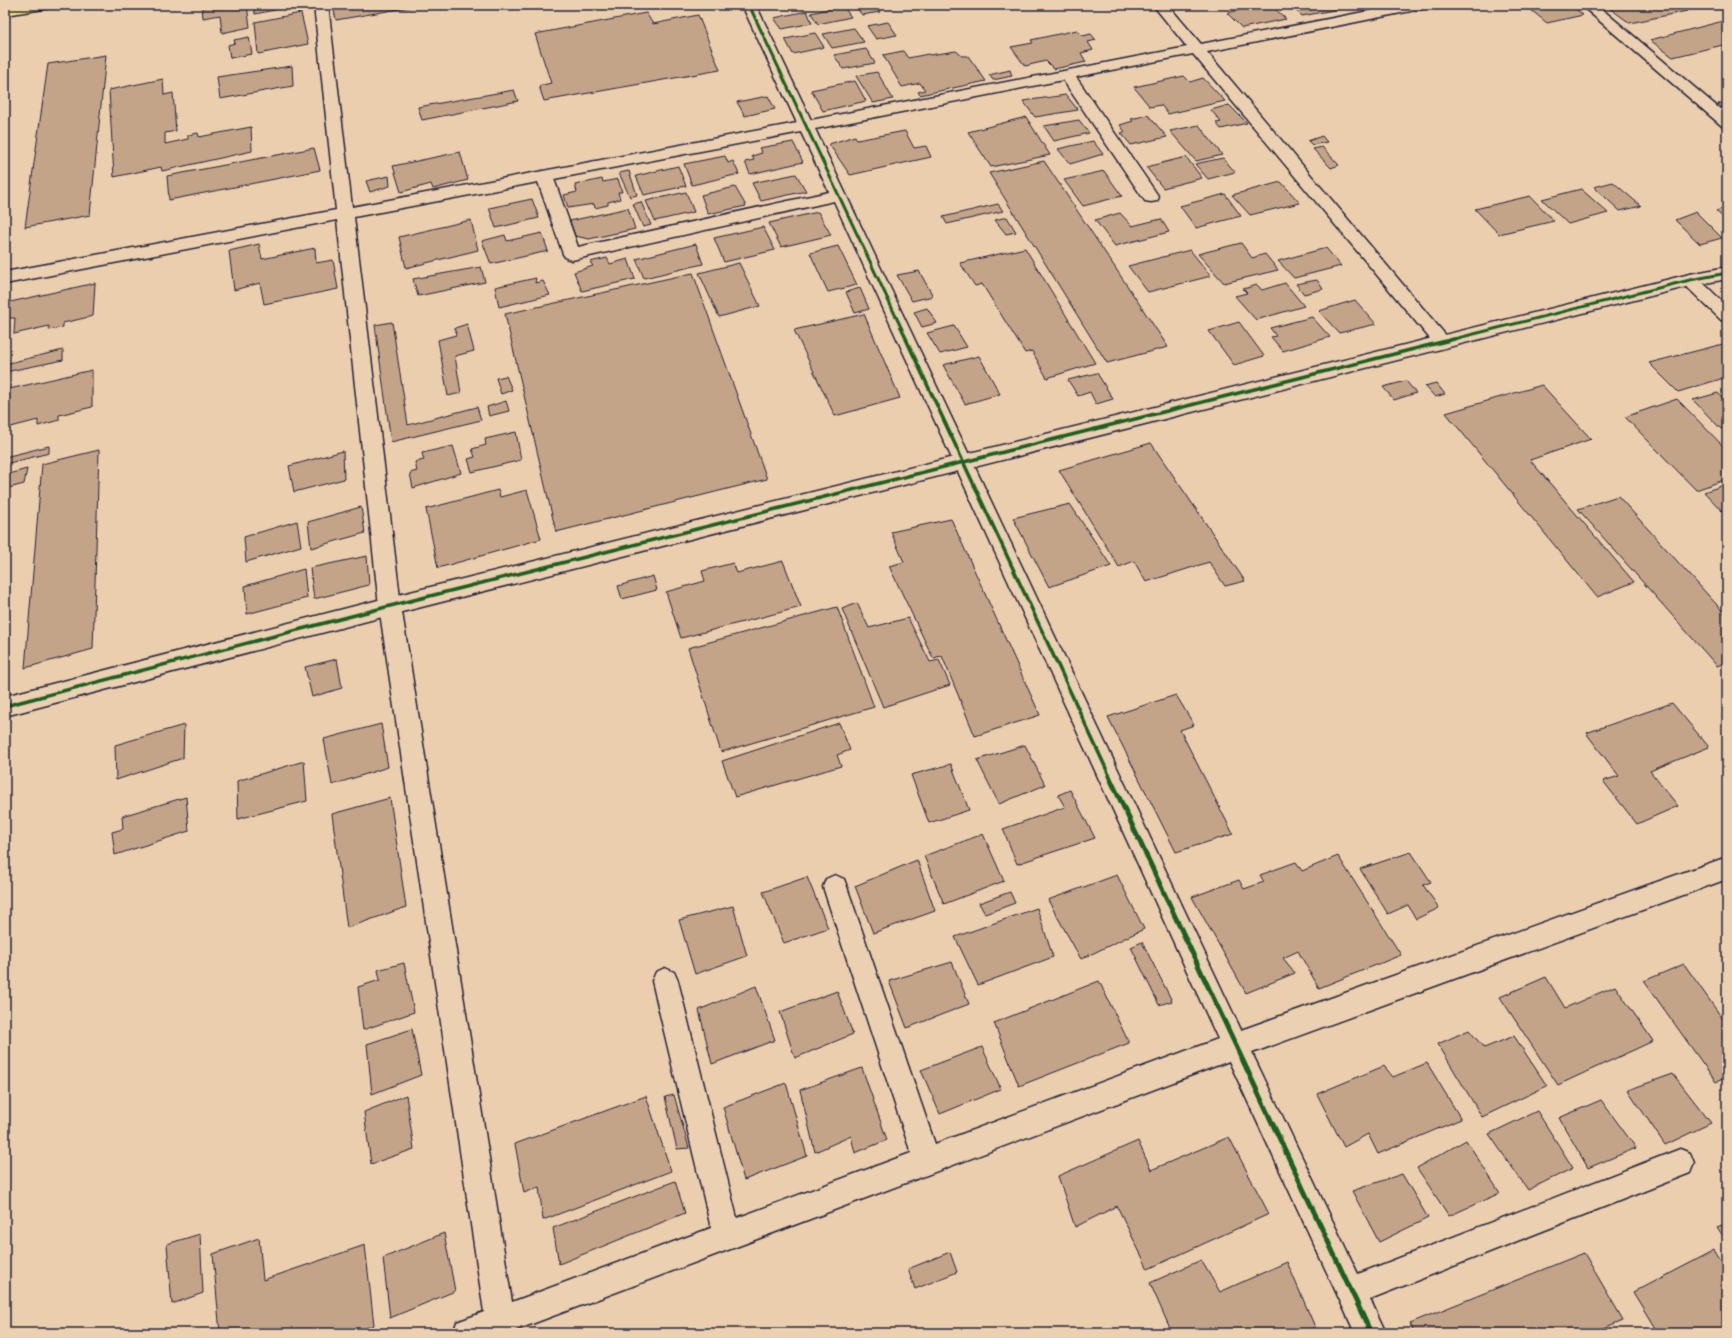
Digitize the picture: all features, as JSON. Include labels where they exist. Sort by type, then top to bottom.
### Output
[{"type":"highway","points":[[5,11],[44,5]]},
{"type":"street","points":[[321,5],[390,606],[500,1321]]},
{"type":"street","points":[[749,5],[965,463],[1234,1046],[1371,1333]]},
{"type":"street","points":[[1160,5],[1442,342]]},
{"type":"street","points":[[5,278],[344,212],[807,126],[1196,48],[1421,5]]},
{"type":"street","points":[[1588,5],[1727,122]]},
{"type":"street","points":[[1066,74],[1151,196]]},
{"type":"street","points":[[544,175],[572,254],[839,195]]},
{"type":"street","points":[[5,706],[390,606],[1690,280],[1727,273]]},
{"type":"street","points":[[1690,280],[1727,316]]},
{"type":"street","points":[[468,1333],[1234,1046],[1727,868]]},
{"type":"street","points":[[835,887],[927,1161]]},
{"type":"street","points":[[665,981],[727,1236]]},
{"type":"street","points":[[1351,1292],[1680,1163]]},
{"type":"building","points":[[202,5],[247,5],[250,27],[222,33],[220,15],[203,18]]},
{"type":"building","points":[[254,5],[278,5],[279,9],[255,14]]},
{"type":"building","points":[[333,5],[422,5],[336,20]]},
{"type":"building","points":[[855,5],[875,5],[880,12],[862,15]]},
{"type":"building","points":[[1262,5],[1271,5],[1286,19],[1242,28],[1227,13]]},
{"type":"building","points":[[1290,5],[1360,5],[1302,16]]},
{"type":"building","points":[[1525,5],[1571,5],[1583,15],[1547,23]]},
{"type":"building","points":[[1605,5],[1679,5],[1687,11],[1630,23]]},
{"type":"building","points":[[843,6],[851,17],[818,24],[811,13]]},
{"type":"building","points":[[807,11],[812,23],[782,29],[774,18]]},
{"type":"building","points":[[301,13],[308,44],[258,54],[255,22]]},
{"type":"building","points":[[646,13],[653,24],[698,15],[720,70],[544,101],[539,86],[551,83],[535,34]]},
{"type":"building","points":[[1727,20],[1727,44],[1673,57],[1650,40]]},
{"type":"building","points":[[888,22],[897,35],[876,39],[867,26]]},
{"type":"building","points":[[854,28],[864,42],[832,48],[823,34]]},
{"type":"building","points":[[1077,30],[1083,36],[1091,34],[1096,40],[1088,42],[1093,50],[1081,53],[1086,62],[1054,69],[1046,61],[1025,66],[1011,47],[1033,43],[1031,40]]},
{"type":"building","points":[[815,33],[824,47],[793,54],[785,39]]},
{"type":"building","points":[[249,37],[252,54],[230,58],[228,45],[235,43],[234,40]]},
{"type":"building","points":[[866,49],[875,63],[843,69],[834,55]]},
{"type":"building","points":[[903,51],[908,58],[956,51],[962,56],[968,56],[986,81],[920,95],[918,92],[925,90],[920,83],[902,87],[883,55]]},
{"type":"building","points":[[106,55],[90,215],[25,227],[48,64]]},
{"type":"building","points":[[292,66],[293,86],[220,99],[217,77]]},
{"type":"building","points":[[1010,70],[1012,76],[993,80],[989,75]]},
{"type":"building","points":[[877,72],[893,99],[873,103],[856,76]]},
{"type":"building","points":[[1184,76],[1190,82],[1203,78],[1225,101],[1168,114],[1161,105],[1150,107],[1134,87]]},
{"type":"building","points":[[163,79],[164,95],[173,93],[176,131],[165,133],[165,144],[188,139],[188,135],[198,133],[199,137],[251,127],[252,151],[162,171],[161,167],[114,177],[109,90]]},
{"type":"building","points":[[855,81],[866,101],[823,111],[811,90]]},
{"type":"building","points":[[514,90],[518,101],[422,120],[418,107]]},
{"type":"building","points":[[1066,95],[1078,110],[1035,117],[1023,101]]},
{"type":"building","points":[[768,96],[775,109],[745,116],[737,102]]},
{"type":"building","points":[[1727,102],[1727,112],[1718,104]]},
{"type":"building","points":[[1229,105],[1247,123],[1221,129],[1216,123],[1221,122],[1211,110]]},
{"type":"building","points":[[1148,115],[1167,137],[1131,145],[1121,133],[1125,132],[1120,125],[1133,121],[1131,119]]},
{"type":"building","points":[[1026,117],[1050,155],[991,167],[968,132]]},
{"type":"building","points":[[1079,120],[1089,133],[1054,141],[1044,126]]},
{"type":"building","points":[[1199,125],[1222,155],[1196,161],[1170,131]]},
{"type":"building","points":[[905,131],[914,148],[926,146],[931,157],[850,175],[829,144],[855,136],[857,140]]},
{"type":"building","points":[[1322,136],[1327,142],[1312,145],[1308,141]]},
{"type":"building","points":[[1093,141],[1103,154],[1070,164],[1058,149]]},
{"type":"building","points":[[793,142],[803,162],[750,174],[745,162],[754,160],[752,156],[762,153],[759,148]]},
{"type":"building","points":[[1322,147],[1339,165],[1331,168],[1313,149]]},
{"type":"building","points":[[314,148],[320,170],[169,200],[167,176]]},
{"type":"building","points":[[460,152],[468,180],[433,189],[431,184],[401,192],[393,166]]},
{"type":"building","points":[[725,156],[728,163],[733,161],[739,174],[692,185],[684,164]]},
{"type":"building","points":[[1186,157],[1202,178],[1163,188],[1146,167]]},
{"type":"building","points":[[1223,158],[1235,172],[1208,179],[1195,164]]},
{"type":"building","points":[[1044,161],[1168,347],[1107,363],[989,173]]},
{"type":"building","points":[[678,166],[686,186],[644,195],[636,176]]},
{"type":"building","points":[[629,171],[637,195],[630,197],[619,173]]},
{"type":"building","points":[[1104,171],[1122,196],[1083,206],[1064,180]]},
{"type":"building","points":[[796,174],[806,191],[761,201],[752,183]]},
{"type":"building","points":[[389,176],[390,186],[370,192],[366,181]]},
{"type":"building","points":[[602,179],[603,182],[618,179],[622,192],[618,192],[620,199],[608,202],[608,205],[595,208],[594,204],[568,208],[564,195],[577,192],[575,185]]},
{"type":"building","points":[[1281,182],[1300,203],[1250,215],[1232,195]]},
{"type":"building","points":[[1613,182],[1641,206],[1620,211],[1594,187]]},
{"type":"building","points":[[735,187],[746,206],[708,214],[701,195]]},
{"type":"building","points":[[1581,189],[1608,213],[1568,224],[1542,199]]},
{"type":"building","points":[[686,192],[694,212],[655,221],[646,201]]},
{"type":"building","points":[[1225,194],[1241,216],[1196,228],[1180,206]]},
{"type":"building","points":[[1530,196],[1554,221],[1499,234],[1475,209]]},
{"type":"building","points":[[532,199],[539,218],[496,228],[489,208]]},
{"type":"building","points":[[641,202],[651,225],[643,227],[633,204]]},
{"type":"building","points":[[998,204],[1003,211],[947,224],[943,217]]},
{"type":"building","points":[[1727,207],[1727,221],[1716,211]]},
{"type":"building","points":[[628,208],[635,229],[589,239],[575,236],[570,221]]},
{"type":"building","points":[[818,212],[831,235],[781,247],[769,223]]},
{"type":"building","points":[[1696,212],[1722,238],[1700,244],[1675,220]]},
{"type":"building","points":[[1120,213],[1132,226],[1161,219],[1169,232],[1115,246],[1095,220]]},
{"type":"building","points":[[1007,217],[1016,232],[1006,234],[995,220]]},
{"type":"building","points":[[471,220],[478,250],[406,268],[399,237]]},
{"type":"building","points":[[763,227],[775,250],[724,262],[714,238]]},
{"type":"building","points":[[542,233],[548,251],[491,264],[482,241],[505,235],[507,241]]},
{"type":"building","points":[[1241,243],[1252,258],[1265,254],[1278,270],[1224,283],[1198,254]]},
{"type":"building","points":[[259,244],[262,259],[315,248],[316,263],[333,260],[338,289],[264,304],[260,283],[234,290],[229,251]]},
{"type":"building","points":[[696,244],[703,264],[644,278],[636,259]]},
{"type":"building","points":[[838,246],[857,285],[828,292],[810,253]]},
{"type":"building","points":[[1025,248],[1095,363],[1047,378],[1032,351],[1025,353],[982,284],[975,286],[960,263]]},
{"type":"building","points":[[1326,248],[1341,266],[1294,278],[1278,261]]},
{"type":"building","points":[[1190,250],[1211,276],[1148,292],[1128,266]]},
{"type":"building","points":[[607,258],[610,264],[628,259],[635,279],[582,291],[574,272],[593,266],[590,262]]},
{"type":"building","points":[[739,263],[760,306],[719,317],[699,273]]},
{"type":"building","points":[[481,267],[485,282],[418,296],[413,279]]},
{"type":"building","points":[[919,271],[933,296],[912,301],[897,275]]},
{"type":"building","points":[[693,273],[767,479],[556,532],[505,314]]},
{"type":"building","points":[[536,278],[535,283],[543,281],[550,295],[499,307],[495,287]]},
{"type":"building","points":[[1317,280],[1323,289],[1304,294],[1296,284]]},
{"type":"building","points":[[95,283],[93,316],[63,323],[63,327],[49,330],[49,326],[14,334],[15,318],[5,318],[6,303]]},
{"type":"building","points":[[1285,283],[1304,306],[1256,320],[1235,296],[1247,293],[1243,289],[1257,285],[1262,290]]},
{"type":"building","points":[[860,288],[869,309],[855,313],[846,292]]},
{"type":"building","points":[[1355,300],[1376,324],[1339,333],[1319,311]]},
{"type":"building","points":[[927,308],[937,323],[922,327],[914,312]]},
{"type":"building","points":[[864,314],[900,398],[835,416],[794,330]]},
{"type":"building","points":[[1312,317],[1330,337],[1283,351],[1271,337],[1276,336],[1270,328]]},
{"type":"building","points":[[392,322],[408,425],[477,407],[481,420],[391,442],[375,325]]},
{"type":"building","points":[[1239,322],[1264,356],[1234,365],[1209,331]]},
{"type":"building","points":[[467,324],[474,351],[455,356],[461,393],[448,396],[438,340],[456,335],[455,328]]},
{"type":"building","points":[[954,326],[967,347],[940,354],[927,333]]},
{"type":"building","points":[[1723,344],[1727,348],[1727,377],[1678,392],[1649,363]]},
{"type":"building","points":[[63,350],[63,360],[5,372],[5,364]]},
{"type":"building","points":[[979,356],[1000,394],[965,404],[943,365]]},
{"type":"building","points":[[92,370],[92,407],[59,415],[59,420],[38,426],[38,420],[7,428],[9,409],[5,410],[5,390]]},
{"type":"building","points":[[1097,373],[1113,399],[1096,404],[1090,392],[1078,396],[1068,380]]},
{"type":"building","points":[[506,376],[512,390],[501,394],[496,378]]},
{"type":"building","points":[[1406,381],[1416,393],[1394,400],[1383,387]]},
{"type":"building","points":[[1436,383],[1445,394],[1435,397],[1425,386]]},
{"type":"building","points":[[1542,385],[1591,439],[1530,460],[1634,582],[1597,597],[1446,413]]},
{"type":"building","points":[[1718,393],[1724,400],[1727,399],[1727,430],[1724,427],[1721,429],[1693,400]]},
{"type":"building","points":[[1677,399],[1727,450],[1727,479],[1696,490],[1625,417]]},
{"type":"building","points":[[506,401],[509,411],[489,416],[487,407]]},
{"type":"building","points":[[516,432],[521,460],[472,472],[468,459],[475,457],[472,449],[486,445],[485,439]]},
{"type":"building","points":[[1151,443],[1245,581],[1225,586],[1209,562],[1146,582],[1134,561],[1119,567],[1059,470]]},
{"type":"building","points":[[49,446],[49,453],[5,464],[5,457]]},
{"type":"building","points":[[453,446],[461,473],[413,488],[410,473],[417,471],[415,462],[424,460],[422,453]]},
{"type":"building","points":[[99,450],[93,649],[25,668],[42,464]]},
{"type":"building","points":[[343,451],[344,479],[294,492],[289,466]]},
{"type":"building","points":[[27,469],[24,484],[5,489],[5,475]]},
{"type":"building","points":[[1727,484],[1727,516],[1704,492]]},
{"type":"building","points":[[498,490],[500,497],[527,490],[541,539],[438,568],[426,509]]},
{"type":"building","points":[[1618,496],[1727,616],[1727,662],[1717,666],[1578,509]]},
{"type":"building","points":[[1070,504],[1111,566],[1049,587],[1013,518]]},
{"type":"building","points":[[361,507],[365,533],[311,548],[308,522]]},
{"type":"building","points":[[951,519],[1040,715],[975,736],[942,656],[933,658],[889,566],[904,562],[891,532]]},
{"type":"building","points":[[297,521],[301,546],[246,562],[244,537]]},
{"type":"building","points":[[367,556],[369,585],[314,599],[310,568]]},
{"type":"building","points":[[783,561],[801,607],[681,638],[666,592],[705,581],[702,571],[733,563],[737,573]]},
{"type":"building","points":[[304,569],[307,598],[247,614],[245,586]]},
{"type":"building","points":[[653,576],[657,590],[622,599],[618,586]]},
{"type":"building","points":[[857,603],[869,628],[908,618],[930,662],[939,660],[950,685],[883,707],[842,609]]},
{"type":"building","points":[[837,607],[874,707],[721,752],[688,648]]},
{"type":"building","points":[[337,659],[342,688],[312,697],[305,667]]},
{"type":"building","points":[[1176,695],[1194,725],[1180,730],[1233,834],[1176,852],[1108,717]]},
{"type":"building","points":[[1672,703],[1709,747],[1650,771],[1678,806],[1637,824],[1603,781],[1619,776],[1586,733]]},
{"type":"building","points":[[839,723],[850,750],[837,755],[841,766],[735,797],[722,761]]},
{"type":"building","points":[[381,724],[388,767],[332,785],[324,739]]},
{"type":"building","points":[[184,725],[183,758],[116,780],[115,745]]},
{"type":"building","points":[[1025,745],[1045,785],[999,804],[977,760]]},
{"type":"building","points":[[304,761],[307,801],[238,819],[237,781]]},
{"type":"building","points":[[951,764],[969,810],[929,823],[911,775]]},
{"type":"building","points":[[1070,790],[1095,838],[1017,864],[1003,829],[1065,807],[1058,795]]},
{"type":"building","points":[[186,797],[189,831],[115,855],[112,832],[123,829],[122,816]]},
{"type":"building","points":[[390,798],[406,907],[347,928],[332,814]]},
{"type":"building","points":[[983,834],[1004,881],[944,904],[924,856]]},
{"type":"building","points":[[1411,852],[1431,882],[1423,885],[1439,908],[1416,919],[1408,905],[1388,914],[1360,869]]},
{"type":"building","points":[[1338,856],[1401,955],[1319,988],[1298,951],[1283,958],[1295,973],[1246,993],[1192,897],[1239,880],[1244,889],[1264,882],[1260,875],[1296,862],[1302,871]]},
{"type":"building","points":[[917,860],[935,911],[873,933],[855,886]]},
{"type":"building","points":[[1117,875],[1144,929],[1081,959],[1048,900]]},
{"type":"building","points":[[807,877],[828,928],[784,943],[763,892]]},
{"type":"building","points":[[1010,892],[1015,903],[985,914],[979,903]]},
{"type":"building","points":[[733,906],[747,956],[695,974],[679,920]]},
{"type":"building","points":[[1037,908],[1053,957],[978,985],[955,937]]},
{"type":"building","points":[[1142,942],[1172,1001],[1159,1005],[1131,947]]},
{"type":"building","points":[[952,962],[969,1004],[907,1028],[889,981]]},
{"type":"building","points":[[404,963],[414,1012],[363,1030],[358,987],[380,980],[378,970]]},
{"type":"building","points":[[1684,964],[1727,1025],[1727,1077],[1716,1082],[1644,981]]},
{"type":"building","points":[[1546,977],[1565,1008],[1615,986],[1653,1041],[1558,1085],[1500,997]]},
{"type":"building","points":[[1099,981],[1129,1043],[1019,1086],[994,1023]]},
{"type":"building","points":[[756,986],[775,1040],[712,1064],[699,1010]]},
{"type":"building","points":[[837,991],[853,1034],[795,1058],[780,1012]]},
{"type":"building","points":[[412,1029],[421,1075],[372,1094],[367,1044]]},
{"type":"building","points":[[1469,1030],[1484,1048],[1514,1036],[1547,1086],[1482,1117],[1438,1044]]},
{"type":"building","points":[[982,1047],[1001,1089],[940,1114],[921,1070]]},
{"type":"building","points":[[1427,1063],[1461,1119],[1378,1154],[1368,1134],[1344,1147],[1317,1094],[1384,1066],[1393,1077]]},
{"type":"building","points":[[862,1068],[887,1140],[855,1153],[851,1136],[815,1152],[800,1090]]},
{"type":"building","points":[[1673,1074],[1711,1123],[1665,1145],[1628,1090]]},
{"type":"building","points":[[786,1083],[807,1156],[744,1180],[723,1107]]},
{"type":"building","points":[[406,1095],[414,1149],[371,1164],[364,1112]]},
{"type":"building","points":[[674,1095],[689,1148],[677,1149],[665,1097]]},
{"type":"building","points":[[646,1096],[671,1171],[543,1220],[539,1187],[524,1193],[515,1144]]},
{"type":"building","points":[[1601,1100],[1636,1148],[1588,1168],[1559,1118]]},
{"type":"building","points":[[1537,1111],[1573,1168],[1528,1190],[1489,1134]]},
{"type":"building","points":[[1229,1137],[1269,1214],[1148,1269],[1117,1206],[1075,1227],[1058,1176],[1138,1141],[1151,1170]]},
{"type":"building","points":[[1466,1140],[1500,1193],[1449,1216],[1417,1168]]},
{"type":"building","points":[[1402,1174],[1428,1218],[1379,1242],[1352,1191]]},
{"type":"building","points":[[675,1181],[685,1213],[559,1264],[553,1228]]},
{"type":"building","points":[[1727,1223],[1727,1242],[1717,1227]]},
{"type":"building","points":[[444,1233],[455,1291],[390,1318],[383,1258]]},
{"type":"building","points":[[200,1234],[203,1293],[172,1304],[167,1244]]},
{"type":"building","points":[[259,1238],[263,1280],[365,1245],[374,1325],[353,1333],[220,1333],[213,1254]]},
{"type":"building","points":[[1714,1250],[1727,1271],[1727,1333],[1659,1333],[1634,1292]]},
{"type":"building","points":[[950,1252],[957,1272],[915,1289],[908,1269]]},
{"type":"building","points":[[1584,1253],[1623,1320],[1592,1333],[1414,1333],[1410,1323]]},
{"type":"building","points":[[1201,1260],[1220,1292],[1287,1262],[1315,1327],[1303,1333],[1172,1333],[1150,1283]]},
{"type":"cycle path","points":[[749,5],[1214,1001],[1371,1333]]},
{"type":"cycle path","points":[[5,706],[390,606],[1690,280],[1727,273]]}]
